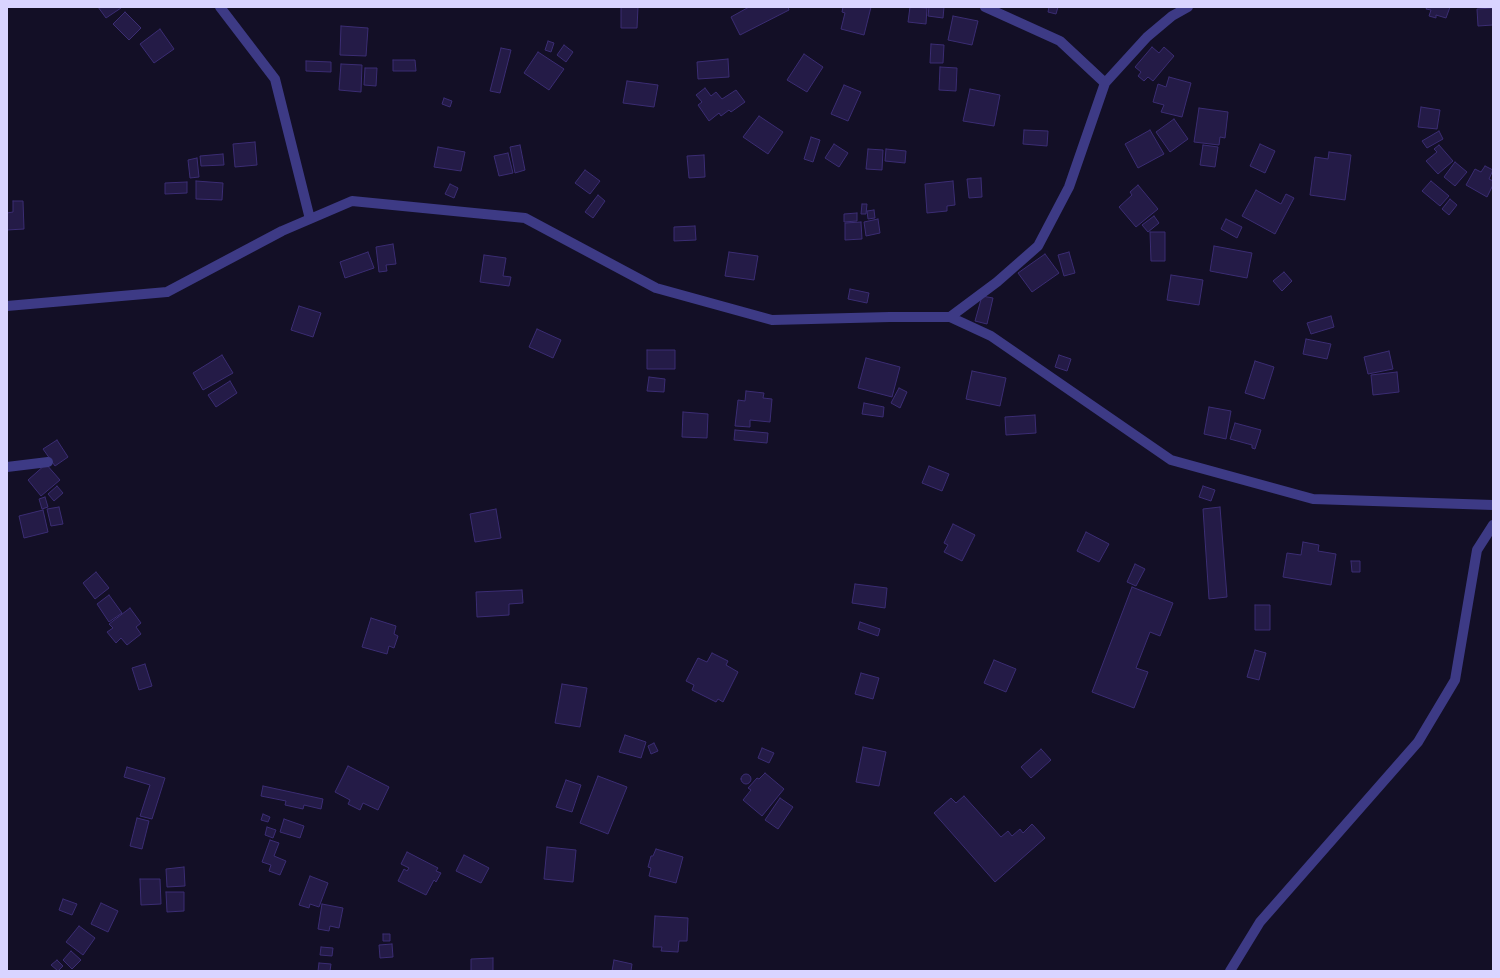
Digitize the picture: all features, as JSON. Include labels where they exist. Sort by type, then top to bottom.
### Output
[{"type":"street","points":[[220,7],[275,79],[310,219]]},
{"type":"street","points":[[985,7],[1060,42],[1105,83]]},
{"type":"street","points":[[950,317],[997,282],[1038,246],[1069,187],[1105,83],[1147,37],[1172,16],[1188,7]]},
{"type":"street","points":[[7,306],[167,292],[282,231],[352,201],[525,218],[656,288],[772,320],[950,317],[991,336],[1171,460],[1313,500],[1493,505]]},
{"type":"street","points":[[7,467],[48,462]]},
{"type":"street","points":[[1230,971],[1260,922],[1418,742],[1455,680],[1477,550],[1493,525]]},
{"type":"building","points":[[98,7],[121,7],[121,8],[106,18]]},
{"type":"building","points":[[621,7],[638,7],[637,28],[621,28]]},
{"type":"building","points":[[749,7],[788,7],[789,10],[740,35],[731,17]]},
{"type":"building","points":[[843,7],[871,7],[864,35],[841,29],[845,13],[842,12]]},
{"type":"building","points":[[910,7],[927,8],[926,24],[908,22]]},
{"type":"building","points":[[929,7],[944,7],[943,18],[928,16]]},
{"type":"building","points":[[1049,7],[1058,7],[1056,14],[1048,12]]},
{"type":"building","points":[[1427,7],[1450,7],[1446,18],[1436,15],[1436,18],[1429,16],[1431,10],[1426,9]]},
{"type":"building","points":[[1493,8],[1493,25],[1478,26],[1477,9]]},
{"type":"building","points":[[125,12],[141,28],[129,40],[113,24]]},
{"type":"building","points":[[953,16],[978,21],[972,45],[948,40]]},
{"type":"building","points":[[341,26],[368,28],[366,56],[340,55]]},
{"type":"building","points":[[160,29],[174,49],[154,63],[140,44]]},
{"type":"building","points":[[548,41],[554,43],[551,52],[545,50]]},
{"type":"building","points":[[931,44],[944,45],[943,63],[930,63]]},
{"type":"building","points":[[564,45],[573,52],[566,62],[557,55]]},
{"type":"building","points":[[1152,47],[1159,53],[1164,47],[1174,56],[1153,81],[1148,77],[1144,81],[1138,76],[1141,72],[1135,67]]},
{"type":"building","points":[[501,48],[511,50],[500,93],[490,91]]},
{"type":"building","points":[[538,52],[564,69],[549,90],[524,73]]},
{"type":"building","points":[[804,54],[823,67],[807,92],[787,80]]},
{"type":"building","points":[[728,59],[729,77],[698,79],[697,62]]},
{"type":"building","points":[[393,60],[415,60],[416,71],[393,71]]},
{"type":"building","points":[[306,61],[331,62],[331,72],[306,71]]},
{"type":"building","points":[[341,64],[362,65],[361,92],[339,90]]},
{"type":"building","points":[[940,67],[957,68],[956,91],[939,90]]},
{"type":"building","points":[[365,68],[377,68],[376,86],[364,85]]},
{"type":"building","points":[[1169,77],[1191,83],[1182,117],[1161,112],[1164,105],[1153,102],[1158,84],[1166,87]]},
{"type":"building","points":[[627,81],[658,85],[654,107],[623,103]]},
{"type":"building","points":[[844,85],[861,92],[848,121],[831,114]]},
{"type":"building","points":[[705,88],[711,96],[716,92],[722,99],[736,90],[745,102],[731,112],[729,110],[721,116],[719,113],[709,121],[698,105],[702,102],[696,95]]},
{"type":"building","points":[[970,89],[1000,95],[994,126],[963,121]]},
{"type":"building","points":[[444,98],[452,101],[450,107],[442,104]]},
{"type":"building","points":[[1421,107],[1440,110],[1437,129],[1418,127]]},
{"type":"building","points":[[1199,108],[1228,112],[1225,138],[1220,137],[1219,145],[1194,142]]},
{"type":"building","points":[[759,116],[783,132],[768,154],[743,137]]},
{"type":"building","points":[[1174,119],[1188,139],[1170,152],[1156,132]]},
{"type":"building","points":[[1024,130],[1048,131],[1047,146],[1023,144]]},
{"type":"building","points":[[1150,130],[1164,154],[1138,168],[1125,144]]},
{"type":"building","points":[[1439,131],[1443,139],[1427,148],[1422,141]]},
{"type":"building","points":[[811,137],[820,140],[813,162],[804,159]]},
{"type":"building","points":[[255,142],[257,165],[235,167],[233,144]]},
{"type":"building","points":[[834,144],[848,153],[839,167],[825,158]]},
{"type":"building","points":[[1260,144],[1275,151],[1265,173],[1250,166]]},
{"type":"building","points":[[520,145],[525,170],[515,173],[510,147]]},
{"type":"building","points":[[1203,145],[1218,147],[1215,167],[1200,165]]},
{"type":"building","points":[[1439,145],[1453,161],[1438,174],[1426,161],[1437,152],[1434,149]]},
{"type":"building","points":[[438,147],[465,152],[461,171],[434,167]]},
{"type":"building","points":[[868,149],[883,150],[882,170],[866,169]]},
{"type":"building","points":[[886,149],[906,151],[905,163],[885,161]]},
{"type":"building","points":[[1329,152],[1351,155],[1345,200],[1310,195],[1315,157],[1328,159]]},
{"type":"building","points":[[508,153],[513,173],[499,176],[494,156]]},
{"type":"building","points":[[223,154],[224,165],[201,166],[200,156]]},
{"type":"building","points":[[704,155],[705,177],[689,178],[687,156]]},
{"type":"building","points":[[197,158],[199,177],[190,178],[188,160]]},
{"type":"building","points":[[1455,162],[1467,172],[1455,186],[1444,177]]},
{"type":"building","points":[[1485,166],[1493,170],[1489,179],[1493,181],[1493,185],[1487,197],[1466,185],[1475,169],[1481,172]]},
{"type":"building","points":[[585,170],[600,181],[590,194],[575,183]]},
{"type":"building","points":[[981,178],[982,197],[969,198],[967,179]]},
{"type":"building","points":[[196,181],[223,183],[222,200],[196,199]]},
{"type":"building","points":[[953,181],[955,205],[947,206],[947,211],[927,213],[925,184]]},
{"type":"building","points":[[1431,181],[1449,196],[1440,206],[1422,191]]},
{"type":"building","points":[[187,182],[187,193],[165,194],[165,183]]},
{"type":"building","points":[[450,184],[458,188],[454,198],[445,194]]},
{"type":"building","points":[[1138,185],[1158,209],[1136,227],[1119,207],[1132,195],[1130,192]]},
{"type":"building","points":[[1256,190],[1281,204],[1286,194],[1294,198],[1275,234],[1242,216]]},
{"type":"building","points":[[598,195],[605,201],[593,218],[585,212]]},
{"type":"building","points":[[1450,199],[1457,205],[1449,215],[1442,209]]},
{"type":"building","points":[[13,201],[23,201],[24,229],[7,230],[7,213],[13,212]]},
{"type":"building","points":[[862,204],[867,204],[866,214],[861,214]]},
{"type":"building","points":[[874,210],[875,218],[868,219],[867,211]]},
{"type":"building","points":[[857,213],[857,221],[844,222],[844,214]]},
{"type":"building","points":[[1154,216],[1159,223],[1148,232],[1142,225]]},
{"type":"building","points":[[878,219],[880,233],[866,236],[864,222]]},
{"type":"building","points":[[1226,219],[1242,227],[1237,238],[1221,229]]},
{"type":"building","points":[[861,222],[862,239],[845,240],[845,223]]},
{"type":"building","points":[[695,226],[696,240],[674,241],[674,227]]},
{"type":"building","points":[[1150,232],[1165,232],[1165,261],[1151,261]]},
{"type":"building","points":[[393,244],[396,264],[386,265],[387,271],[379,272],[376,247]]},
{"type":"building","points":[[1214,246],[1252,253],[1247,278],[1210,271]]},
{"type":"building","points":[[368,252],[374,268],[345,278],[340,262]]},
{"type":"building","points":[[729,252],[758,256],[754,280],[725,276]]},
{"type":"building","points":[[1069,252],[1075,273],[1064,276],[1058,255]]},
{"type":"building","points":[[1045,254],[1059,273],[1032,292],[1018,273]]},
{"type":"building","points":[[484,255],[506,258],[503,276],[511,277],[509,286],[480,282]]},
{"type":"building","points":[[1284,272],[1292,281],[1282,291],[1273,281]]},
{"type":"building","points":[[1171,275],[1203,280],[1199,305],[1167,300]]},
{"type":"building","points":[[850,289],[869,293],[867,303],[848,299]]},
{"type":"building","points":[[982,296],[993,298],[987,324],[975,321]]},
{"type":"building","points":[[299,306],[321,313],[313,337],[291,330]]},
{"type":"building","points":[[1331,316],[1334,327],[1311,334],[1307,323]]},
{"type":"building","points":[[537,329],[561,340],[553,358],[529,347]]},
{"type":"building","points":[[1306,339],[1331,344],[1327,359],[1303,354]]},
{"type":"building","points":[[647,350],[675,350],[675,369],[647,369]]},
{"type":"building","points":[[1389,351],[1393,369],[1368,374],[1364,357]]},
{"type":"building","points":[[222,355],[233,373],[203,390],[193,373]]},
{"type":"building","points":[[1059,355],[1071,359],[1067,371],[1055,367]]},
{"type":"building","points":[[866,358],[900,367],[892,397],[858,388]]},
{"type":"building","points":[[1255,361],[1274,367],[1264,399],[1245,393]]},
{"type":"building","points":[[972,371],[1006,378],[1000,406],[966,399]]},
{"type":"building","points":[[1397,372],[1399,392],[1373,395],[1371,375]]},
{"type":"building","points":[[649,377],[665,379],[664,392],[647,391]]},
{"type":"building","points":[[230,381],[237,393],[216,407],[208,395]]},
{"type":"building","points":[[899,388],[907,392],[900,408],[891,403]]},
{"type":"building","points":[[746,391],[764,393],[763,398],[772,399],[770,422],[750,420],[750,427],[735,426],[738,400],[745,401]]},
{"type":"building","points":[[864,403],[884,407],[883,417],[862,414]]},
{"type":"building","points":[[1209,407],[1231,411],[1226,439],[1204,434]]},
{"type":"building","points":[[683,412],[708,414],[707,438],[682,437]]},
{"type":"building","points":[[1035,415],[1036,433],[1006,435],[1005,417]]},
{"type":"building","points":[[1235,423],[1261,430],[1255,449],[1252,448],[1252,445],[1230,439]]},
{"type":"building","points":[[735,430],[768,433],[767,443],[734,440]]},
{"type":"building","points":[[57,440],[68,457],[55,466],[43,449]]},
{"type":"building","points":[[46,464],[60,480],[41,496],[28,480]]},
{"type":"building","points":[[929,466],[949,474],[942,491],[922,483]]},
{"type":"building","points":[[57,486],[63,493],[54,501],[48,494]]},
{"type":"building","points":[[1203,486],[1215,490],[1211,501],[1199,497]]},
{"type":"building","points":[[45,497],[48,507],[42,509],[39,499]]},
{"type":"building","points":[[59,507],[63,524],[51,526],[47,509]]},
{"type":"building","points":[[1220,507],[1227,597],[1209,599],[1203,509]]},
{"type":"building","points":[[496,509],[501,538],[475,542],[470,514]]},
{"type":"building","points":[[43,510],[48,532],[24,538],[19,516]]},
{"type":"building","points":[[953,524],[975,535],[962,561],[944,552],[948,545],[944,543]]},
{"type":"building","points":[[1086,532],[1109,544],[1099,562],[1077,551]]},
{"type":"building","points":[[1303,542],[1319,545],[1318,551],[1336,554],[1331,585],[1283,577],[1287,553],[1301,555]]},
{"type":"building","points":[[1351,561],[1360,561],[1360,572],[1352,572]]},
{"type":"building","points":[[1135,564],[1145,569],[1136,586],[1127,582]]},
{"type":"building","points":[[96,572],[109,588],[95,599],[83,583]]},
{"type":"building","points":[[855,584],[887,588],[885,608],[852,603]]},
{"type":"building","points":[[1132,587],[1173,603],[1160,636],[1150,632],[1136,668],[1148,672],[1134,708],[1092,692]]},
{"type":"building","points":[[522,590],[523,603],[509,604],[509,615],[477,617],[476,592]]},
{"type":"building","points":[[109,595],[122,613],[109,622],[97,604]]},
{"type":"building","points":[[1255,605],[1270,605],[1270,630],[1255,630]]},
{"type":"building","points":[[130,608],[141,623],[136,627],[141,634],[127,645],[121,638],[116,643],[107,632],[113,628],[109,624]]},
{"type":"building","points":[[371,618],[396,626],[394,634],[398,636],[394,648],[389,646],[387,654],[362,647]]},
{"type":"building","points":[[860,622],[880,629],[878,636],[858,629]]},
{"type":"building","points":[[1255,650],[1266,653],[1259,680],[1247,677]]},
{"type":"building","points":[[712,653],[728,661],[726,665],[738,672],[723,702],[718,699],[716,702],[692,690],[694,685],[686,681],[698,658],[707,662]]},
{"type":"building","points":[[994,660],[1016,669],[1006,692],[984,683]]},
{"type":"building","points":[[145,664],[152,686],[139,690],[132,668]]},
{"type":"building","points":[[861,673],[879,678],[873,699],[855,694]]},
{"type":"building","points":[[562,684],[587,688],[580,727],[555,723]]},
{"type":"building","points":[[625,735],[646,742],[641,758],[619,752]]},
{"type":"building","points":[[654,743],[658,751],[651,754],[648,746]]},
{"type":"building","points":[[863,747],[886,752],[879,786],[856,782]]},
{"type":"building","points":[[762,748],[774,753],[769,763],[758,758]]},
{"type":"building","points":[[1041,749],[1051,760],[1031,778],[1021,767]]},
{"type":"building","points":[[348,766],[389,787],[378,810],[363,803],[360,810],[348,804],[350,800],[335,792]]},
{"type":"building","points":[[127,767],[165,778],[152,819],[140,816],[150,785],[124,777]]},
{"type":"building","points":[[765,773],[784,789],[762,816],[743,800],[751,790],[748,788],[757,778],[759,779]]},
{"type":"building","points":[[744,774],[748,774],[750,775],[750,783],[744,784],[741,781],[741,777]]},
{"type":"building","points":[[598,776],[627,787],[608,834],[580,823]]},
{"type":"building","points":[[566,780],[581,785],[572,812],[556,807]]},
{"type":"building","points":[[263,786],[323,799],[321,809],[304,805],[303,809],[285,805],[286,801],[261,796]]},
{"type":"building","points":[[964,796],[1001,837],[1008,831],[1012,836],[1020,829],[1023,833],[1032,824],[1045,838],[995,882],[934,813],[951,798],[956,803]]},
{"type":"building","points":[[780,798],[793,807],[778,829],[765,820]]},
{"type":"building","points":[[263,814],[270,817],[268,822],[261,820]]},
{"type":"building","points":[[137,818],[149,821],[142,849],[130,846]]},
{"type":"building","points":[[284,819],[304,826],[300,838],[280,832]]},
{"type":"building","points":[[267,827],[276,830],[273,838],[265,835]]},
{"type":"building","points":[[270,840],[279,843],[274,856],[286,861],[280,875],[269,871],[271,865],[262,862]]},
{"type":"building","points":[[547,847],[576,850],[573,882],[544,879]]},
{"type":"building","points":[[656,849],[683,857],[676,883],[649,876],[651,868],[648,867],[651,856],[653,856]]},
{"type":"building","points":[[407,852],[438,868],[436,871],[441,873],[436,882],[434,880],[426,895],[398,881],[404,869],[407,871],[409,868],[401,864]]},
{"type":"building","points":[[464,855],[489,868],[481,883],[456,871]]},
{"type":"building","points":[[184,867],[185,886],[167,887],[166,869]]},
{"type":"building","points":[[310,876],[328,883],[319,907],[310,904],[309,908],[299,905]]},
{"type":"building","points":[[140,879],[160,879],[161,904],[141,905]]},
{"type":"building","points":[[166,892],[184,892],[184,911],[167,912]]},
{"type":"building","points":[[63,899],[77,904],[72,915],[59,910]]},
{"type":"building","points":[[101,903],[118,911],[108,932],[91,924]]},
{"type":"building","points":[[322,904],[343,908],[339,928],[330,926],[329,931],[318,929]]},
{"type":"building","points":[[655,916],[688,918],[687,941],[679,941],[678,952],[661,951],[662,947],[653,947]]},
{"type":"building","points":[[79,926],[95,938],[83,955],[66,942]]},
{"type":"building","points":[[383,934],[390,934],[390,941],[383,941]]},
{"type":"building","points":[[392,944],[393,957],[380,958],[379,945]]},
{"type":"building","points":[[321,947],[333,948],[332,956],[320,955]]},
{"type":"building","points":[[71,951],[81,960],[72,969],[63,960]]},
{"type":"building","points":[[493,958],[493,971],[471,971],[471,959]]},
{"type":"building","points":[[57,960],[63,966],[58,971],[51,965]]},
{"type":"building","points":[[614,960],[632,964],[631,971],[612,971]]},
{"type":"building","points":[[319,963],[331,964],[330,971],[318,971]]}]
